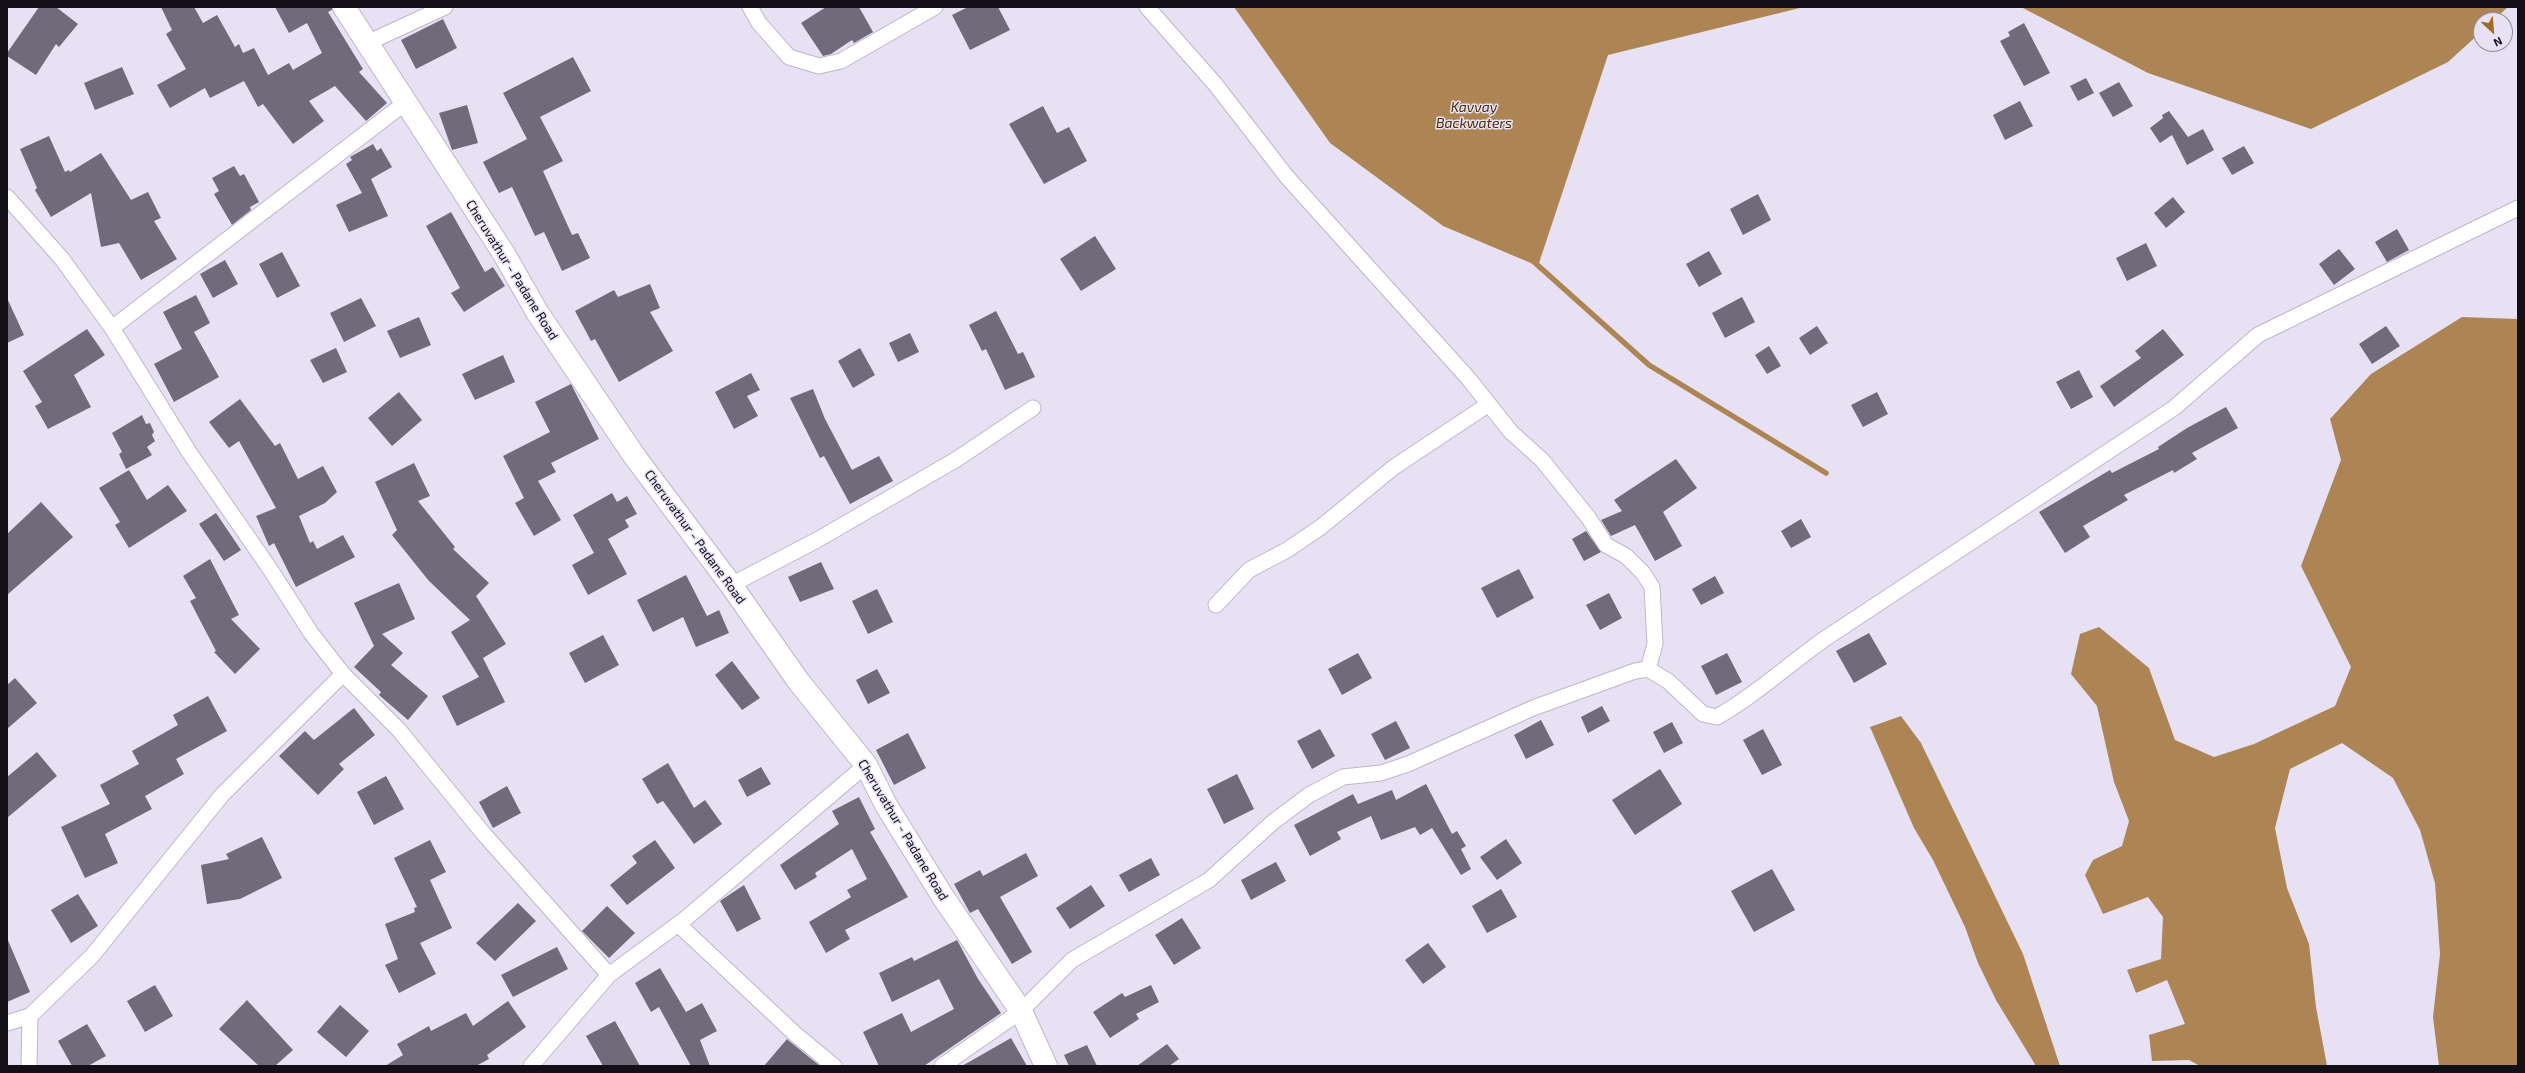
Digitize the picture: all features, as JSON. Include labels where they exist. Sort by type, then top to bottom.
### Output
[{"type":"main road","name":"Cheruvathur - Padane Road","points":[[344,7],[405,104],[504,254],[536,312],[635,457],[731,585],[799,682],[866,765],[886,805],[943,897],[1021,1011],[1046,1066]]},
{"type":"street","points":[[367,43],[445,7]]},
{"type":"street","points":[[750,7],[759,23],[790,57],[820,66],[841,61],[935,7]]},
{"type":"street","points":[[1146,7],[1215,84],[1287,177],[1489,404],[1511,432],[1542,460],[1588,517],[1606,545],[1626,556],[1643,573],[1652,587],[1655,644],[1648,669]]},
{"type":"street","points":[[112,328],[405,104]]},
{"type":"street","points":[[7,197],[62,258],[112,328],[189,452],[270,569],[311,633],[343,674],[399,730],[483,833],[609,975]]},
{"type":"street","points":[[942,1066],[1021,1011],[1072,960],[1209,880],[1273,822],[1309,795],[1343,777],[1381,773],[1533,708],[1635,671],[1648,669],[1668,681],[1703,714],[1717,717],[1739,704],[1787,665],[1826,638],[2174,408],[2258,336],[2518,208]]},
{"type":"street","points":[[1216,605],[1249,570],[1287,550],[1321,527],[1394,467],[1489,404]]},
{"type":"street","points":[[731,585],[817,540],[958,459],[1032,408]]},
{"type":"street","points":[[7,1023],[30,1016],[92,956],[222,795],[343,674]]},
{"type":"street","points":[[531,1066],[609,975],[678,924],[866,765]]},
{"type":"street","points":[[678,924],[794,1033],[834,1066]]},
{"type":"street","points":[[29,1066],[30,1016]]},
{"type":"water","name":"Kavvay Backwaters","points":[[1234,7],[1804,7],[1608,55],[1538,266],[1443,226],[1330,143]]},
{"type":"water","points":[[2021,7],[2508,7],[2503,12],[2473,12],[2473,39],[2448,62],[2311,129],[2148,73]]},
{"type":"water","points":[[2462,317],[2518,319],[2518,1066],[2439,1066],[2433,1017],[2440,954],[2435,883],[2420,830],[2393,778],[2342,743],[2290,769],[2275,828],[2287,888],[2309,944],[2316,1007],[2327,1066],[2200,1066],[2189,1060],[2152,1061],[2149,1035],[2185,1024],[2167,980],[2136,993],[2127,970],[2161,959],[2163,917],[2148,897],[2103,914],[2085,875],[2093,860],[2122,846],[2129,821],[2114,782],[2097,706],[2071,674],[2080,634],[2099,627],[2149,668],[2175,740],[2214,757],[2254,744],[2335,706],[2351,667],[2301,566],[2341,460],[2330,419],[2371,374]]},
{"type":"water","points":[[1901,716],[1921,743],[2023,954],[2060,1066],[2036,1066],[1996,1000],[1978,963],[1965,927],[1933,860],[1914,828],[1870,727]]},
{"type":"building","points":[[39,7],[56,7],[78,24],[59,47],[56,44],[36,75],[7,56],[7,53]]},
{"type":"building","points":[[161,7],[194,7],[203,23],[217,15],[235,47],[239,44],[243,53],[254,48],[268,75],[289,63],[293,70],[322,53],[307,23],[289,33],[275,7],[332,7],[332,10],[328,12],[363,69],[359,72],[387,103],[366,121],[335,86],[309,101],[324,121],[293,144],[263,104],[258,107],[244,81],[210,98],[205,88],[170,108],[157,85],[186,69],[166,34],[172,30]]},
{"type":"building","points":[[826,7],[859,7],[873,32],[854,43],[852,40],[831,54],[823,56],[801,23]]},
{"type":"building","points":[[968,7],[998,7],[1010,30],[970,50],[952,15]]},
{"type":"building","points":[[443,19],[457,48],[416,69],[401,40]]},
{"type":"building","points":[[2024,23],[2050,73],[2024,86],[2000,41],[2010,36],[2008,32]]},
{"type":"building","points":[[573,57],[591,91],[540,117],[563,161],[543,171],[572,235],[578,233],[590,258],[562,271],[544,232],[535,236],[512,187],[499,193],[483,162],[527,139],[503,93]]},
{"type":"building","points":[[122,67],[134,94],[95,110],[84,83]]},
{"type":"building","points":[[2086,78],[2094,93],[2078,101],[2070,86]]},
{"type":"building","points":[[2119,82],[2133,106],[2113,117],[2099,93]]},
{"type":"building","points":[[2020,101],[2033,126],[2005,140],[1993,115]]},
{"type":"building","points":[[467,105],[478,143],[452,150],[439,113]]},
{"type":"building","points":[[1043,106],[1057,133],[1069,127],[1087,161],[1044,184],[1009,124]]},
{"type":"building","points":[[2169,111],[2188,137],[2203,129],[2214,150],[2187,165],[2172,135],[2160,143],[2150,128],[2163,118],[2162,115]]},
{"type":"building","points":[[49,136],[65,172],[69,170],[70,172],[101,153],[131,200],[148,192],[161,218],[154,221],[177,259],[141,280],[119,243],[101,247],[91,193],[51,217],[35,190],[37,188],[20,149]]},
{"type":"building","points":[[373,144],[377,151],[381,148],[392,167],[371,179],[388,216],[349,232],[336,205],[362,193],[346,164],[352,160],[350,157]]},
{"type":"building","points":[[2244,146],[2254,163],[2232,175],[2222,158]]},
{"type":"building","points":[[234,166],[240,176],[244,174],[259,202],[250,207],[251,210],[232,225],[214,194],[219,191],[212,178]]},
{"type":"building","points":[[1758,194],[1771,220],[1743,235],[1730,209]]},
{"type":"building","points":[[2173,197],[2185,212],[2166,228],[2154,213]]},
{"type":"building","points":[[451,212],[485,272],[493,267],[505,286],[464,312],[451,293],[460,288],[426,226]]},
{"type":"building","points":[[2397,229],[2409,250],[2387,262],[2375,242]]},
{"type":"building","points":[[1095,236],[1116,269],[1081,291],[1060,259]]},
{"type":"building","points":[[2146,243],[2157,266],[2127,281],[2116,258]]},
{"type":"building","points":[[2339,249],[2355,269],[2334,285],[2319,264]]},
{"type":"building","points":[[1709,251],[1722,274],[1699,287],[1686,264]]},
{"type":"building","points":[[282,252],[300,286],[277,298],[259,264]]},
{"type":"building","points":[[225,260],[238,284],[213,298],[200,274]]},
{"type":"building","points":[[650,284],[660,308],[650,312],[673,351],[619,382],[595,339],[591,341],[575,311],[614,290],[618,297]]},
{"type":"building","points":[[196,295],[210,323],[194,332],[219,377],[174,402],[154,364],[182,349],[163,312]]},
{"type":"building","points":[[1742,297],[1755,322],[1725,338],[1712,313]]},
{"type":"building","points":[[7,298],[24,335],[7,343]]},
{"type":"building","points":[[361,298],[376,326],[344,342],[330,313]]},
{"type":"building","points":[[996,311],[1018,354],[1023,352],[1035,377],[1005,390],[986,349],[982,351],[969,325]]},
{"type":"building","points":[[419,317],[431,345],[400,358],[387,331]]},
{"type":"building","points":[[1817,326],[1828,343],[1810,355],[1799,338]]},
{"type":"building","points":[[2386,326],[2400,346],[2372,364],[2359,344]]},
{"type":"building","points":[[87,329],[105,355],[74,375],[91,407],[48,429],[35,406],[42,402],[23,371]]},
{"type":"building","points":[[2163,329],[2184,355],[2114,407],[2100,386],[2141,358],[2135,351]]},
{"type":"building","points":[[910,333],[919,352],[898,362],[889,343]]},
{"type":"building","points":[[1769,346],[1781,366],[1767,374],[1755,355]]},
{"type":"building","points":[[336,348],[347,372],[323,383],[310,360]]},
{"type":"building","points":[[860,348],[875,375],[853,388],[838,361]]},
{"type":"building","points":[[503,355],[515,382],[475,400],[462,374]]},
{"type":"building","points":[[2079,370],[2093,397],[2071,409],[2056,382]]},
{"type":"building","points":[[751,373],[760,390],[747,396],[758,416],[734,429],[715,392]]},
{"type":"building","points":[[571,384],[599,439],[551,463],[556,472],[538,481],[561,520],[534,536],[515,503],[524,498],[503,456],[550,432],[535,402]]},
{"type":"building","points":[[813,389],[825,419],[852,470],[879,456],[893,481],[850,504],[824,456],[820,458],[790,398]]},
{"type":"building","points":[[399,392],[422,420],[392,446],[368,418]]},
{"type":"building","points":[[1877,392],[1888,414],[1863,427],[1851,405]]},
{"type":"building","points":[[240,399],[275,446],[280,443],[298,479],[323,466],[337,492],[325,503],[299,516],[310,543],[313,541],[317,549],[343,535],[355,557],[296,587],[274,543],[269,546],[256,516],[276,508],[239,441],[229,448],[209,422]]},
{"type":"building","points":[[2226,407],[2238,428],[2192,453],[2197,459],[2174,473],[2173,470],[2124,495],[2128,500],[2083,526],[2090,537],[2065,553],[2039,512],[2110,470],[2112,473],[2159,449],[2158,447],[2187,428]]},
{"type":"building","points":[[142,415],[146,424],[150,423],[154,432],[152,435],[155,441],[147,447],[152,455],[126,469],[119,454],[122,452],[112,433]]},
{"type":"building","points":[[1676,459],[1697,488],[1663,512],[1682,546],[1655,561],[1635,525],[1611,536],[1601,520],[1622,511],[1614,500]]},
{"type":"building","points":[[414,463],[430,496],[418,501],[455,547],[453,549],[489,583],[476,596],[506,644],[483,658],[505,702],[457,726],[442,696],[479,677],[451,632],[470,620],[429,581],[392,535],[397,530],[375,482]]},
{"type":"building","points":[[129,470],[147,500],[168,485],[187,511],[129,548],[115,525],[120,522],[99,488]]},
{"type":"building","points":[[612,493],[617,502],[627,496],[637,514],[625,520],[629,527],[608,539],[627,574],[588,595],[572,565],[594,553],[573,515]]},
{"type":"building","points":[[41,502],[73,537],[7,595],[7,534]]},
{"type":"building","points":[[216,513],[241,550],[224,561],[199,524]]},
{"type":"building","points":[[1801,519],[1811,537],[1791,548],[1781,531]]},
{"type":"building","points":[[1586,531],[1601,552],[1584,561],[1572,539]]},
{"type":"building","points":[[210,559],[239,615],[231,619],[260,649],[235,674],[214,652],[216,651],[190,601],[196,598],[183,576]]},
{"type":"building","points":[[821,562],[834,589],[800,602],[788,577]]},
{"type":"building","points":[[1519,569],[1534,598],[1497,618],[1481,588]]},
{"type":"building","points":[[686,575],[707,616],[719,610],[729,633],[696,647],[683,617],[653,632],[637,600]]},
{"type":"building","points":[[1715,576],[1724,593],[1701,605],[1692,589]]},
{"type":"building","points":[[399,583],[415,619],[382,634],[403,653],[391,665],[428,696],[408,720],[379,695],[381,692],[354,667],[374,646],[354,603]]},
{"type":"building","points":[[877,589],[893,622],[868,634],[852,601]]},
{"type":"building","points":[[1609,593],[1622,618],[1600,630],[1586,605]]},
{"type":"building","points":[[1869,633],[1887,664],[1854,683],[1836,651]]},
{"type":"building","points":[[603,635],[619,665],[585,683],[569,653]]},
{"type":"building","points":[[1358,653],[1372,678],[1342,695],[1328,669]]},
{"type":"building","points":[[1727,653],[1742,682],[1716,695],[1701,666]]},
{"type":"building","points":[[732,661],[760,698],[742,710],[715,675]]},
{"type":"building","points":[[877,669],[890,693],[868,704],[856,680]]},
{"type":"building","points":[[15,678],[37,703],[7,729],[7,685]]},
{"type":"building","points":[[208,696],[227,731],[176,759],[184,774],[145,796],[152,809],[105,834],[118,863],[85,878],[61,827],[110,804],[100,785],[139,764],[132,751],[178,725],[173,715]]},
{"type":"building","points":[[1602,706],[1610,721],[1588,733],[1581,717]]},
{"type":"building","points":[[354,708],[375,735],[339,764],[344,769],[318,795],[279,756],[305,731],[314,740]]},
{"type":"building","points":[[1541,720],[1554,745],[1526,759],[1514,735]]},
{"type":"building","points":[[1396,721],[1410,748],[1385,760],[1371,734]]},
{"type":"building","points":[[1672,722],[1683,743],[1664,753],[1653,732]]},
{"type":"building","points":[[1320,729],[1335,756],[1312,769],[1297,741]]},
{"type":"building","points":[[1763,729],[1782,765],[1762,775],[1743,740]]},
{"type":"building","points":[[908,733],[926,768],[894,785],[876,750]]},
{"type":"building","points":[[37,752],[57,776],[7,818],[7,777]]},
{"type":"building","points":[[668,763],[694,808],[705,800],[722,824],[694,844],[663,801],[657,804],[642,779]]},
{"type":"building","points":[[761,767],[771,784],[747,797],[738,780]]},
{"type":"building","points":[[1660,769],[1682,804],[1635,835],[1612,800]]},
{"type":"building","points":[[1237,774],[1254,809],[1224,824],[1207,789]]},
{"type":"building","points":[[386,776],[404,809],[374,825],[357,792]]},
{"type":"building","points":[[1426,784],[1452,834],[1457,831],[1466,846],[1461,849],[1471,869],[1461,875],[1432,828],[1420,835],[1415,827],[1381,840],[1371,816],[1337,832],[1341,839],[1310,856],[1294,825],[1353,794],[1358,804],[1392,790],[1396,800]]},
{"type":"building","points":[[507,786],[521,813],[493,828],[479,802]]},
{"type":"building","points":[[859,797],[875,829],[870,832],[908,897],[845,930],[850,939],[826,953],[809,922],[851,897],[847,890],[867,879],[852,849],[815,873],[817,877],[795,890],[780,865],[839,824],[832,811]]},
{"type":"building","points":[[262,837],[282,878],[240,899],[207,904],[201,865],[229,859],[226,854]]},
{"type":"building","points":[[1506,839],[1522,863],[1497,880],[1480,857]]},
{"type":"building","points":[[430,840],[446,872],[430,880],[452,928],[420,943],[436,974],[399,993],[385,965],[398,959],[385,924],[415,912],[414,908],[417,907],[394,858]]},
{"type":"building","points":[[655,840],[675,868],[627,905],[610,885],[637,863],[632,856]]},
{"type":"building","points":[[1026,853],[1038,876],[1000,897],[1032,952],[1012,964],[978,909],[970,913],[954,884],[980,870],[983,876]]},
{"type":"building","points":[[1151,858],[1160,875],[1129,892],[1119,875]]},
{"type":"building","points":[[1276,862],[1286,881],[1251,900],[1241,880]]},
{"type":"building","points":[[1772,869],[1795,910],[1754,932],[1731,891]]},
{"type":"building","points":[[744,885],[761,919],[737,932],[720,901]]},
{"type":"building","points":[[1091,885],[1105,906],[1070,929],[1056,908]]},
{"type":"building","points":[[1501,889],[1517,917],[1487,933],[1472,906]]},
{"type":"building","points":[[78,894],[98,926],[71,943],[51,910]]},
{"type":"building","points":[[518,903],[536,921],[495,961],[476,943]]},
{"type":"building","points":[[607,906],[635,933],[609,958],[582,931]]},
{"type":"building","points":[[1182,918],[1201,948],[1174,965],[1155,935]]},
{"type":"building","points":[[7,938],[30,992],[7,1002]]},
{"type":"building","points":[[957,940],[978,979],[1001,1013],[924,1066],[879,1066],[863,1032],[902,1013],[911,1032],[954,1009],[939,979],[892,1002],[879,973],[912,957],[914,961]]},
{"type":"building","points":[[1428,943],[1446,967],[1423,984],[1405,960]]},
{"type":"building","points":[[557,947],[568,969],[513,997],[501,975]]},
{"type":"building","points":[[660,968],[686,1012],[702,1003],[717,1031],[700,1040],[710,1066],[691,1066],[659,1007],[651,1012],[635,983]]},
{"type":"building","points":[[155,985],[173,1016],[145,1032],[127,1001]]},
{"type":"building","points":[[1151,985],[1159,1002],[1136,1014],[1139,1019],[1110,1038],[1093,1012],[1122,993],[1125,997]]},
{"type":"building","points":[[247,1000],[293,1050],[275,1066],[259,1066],[219,1029]]},
{"type":"building","points":[[508,1001],[526,1027],[487,1055],[489,1059],[476,1066],[385,1066],[403,1055],[397,1044],[429,1026],[431,1031],[466,1013],[473,1026]]},
{"type":"building","points":[[340,1005],[369,1031],[346,1057],[317,1032]]},
{"type":"building","points":[[615,1021],[640,1066],[603,1066],[586,1036]]},
{"type":"building","points":[[87,1024],[106,1056],[88,1066],[72,1066],[58,1041]]},
{"type":"building","points":[[1011,1038],[1027,1066],[962,1066]]},
{"type":"building","points":[[787,1039],[788,1040],[820,1066],[764,1066]]},
{"type":"building","points":[[1167,1044],[1179,1059],[1169,1066],[1137,1066]]},
{"type":"building","points":[[1087,1045],[1097,1066],[1069,1066],[1064,1055]]},
{"type":"waterway","points":[[1533,261],[1649,365],[1826,473]]}]
